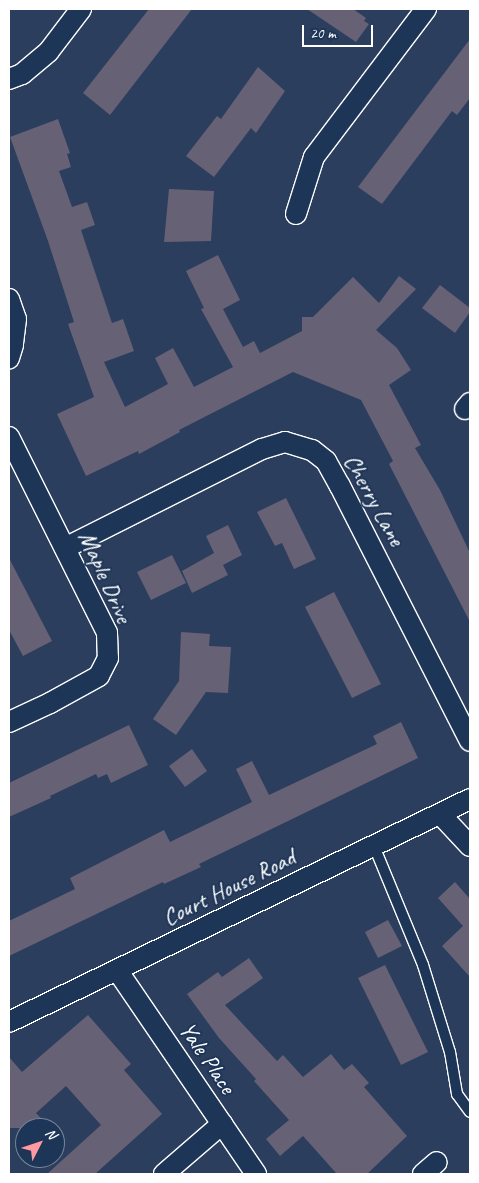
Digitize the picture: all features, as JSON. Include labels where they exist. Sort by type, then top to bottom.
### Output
[{"type":"street","points":[[9,79],[22,74],[49,51],[81,9]]},
{"type":"street","points":[[296,214],[314,157],[426,9]]},
{"type":"street","points":[[9,299],[16,319],[13,345],[9,358]]},
{"type":"street","name":"Maple Drive","points":[[9,437],[107,633],[108,658],[99,676],[50,703],[9,722]]},
{"type":"street","name":"Cherry Lane","points":[[65,548],[262,448],[285,442],[312,450],[326,461],[340,486],[470,741]]},
{"type":"street","name":"Court House Road","points":[[9,1022],[470,799]]},
{"type":"street","points":[[440,814],[470,846]]},
{"type":"street","name":"Yale Place","points":[[117,970],[256,1174]]},
{"type":"street","points":[[164,1174],[222,1124]]},
{"type":"lane","points":[[374,846],[423,965],[450,1052],[457,1094],[470,1112]]},
{"type":"building","points":[[149,9],[192,9],[110,115],[83,93]]},
{"type":"building","points":[[307,9],[353,9],[366,18],[364,21],[369,24],[356,42]]},
{"type":"building","points":[[470,39],[470,98],[457,115],[452,111],[382,204],[358,187]]},
{"type":"building","points":[[258,67],[285,91],[256,133],[251,128],[214,177],[186,156],[217,116],[221,119]]},
{"type":"building","points":[[58,119],[70,153],[67,154],[71,167],[59,171],[72,207],[87,202],[95,225],[81,230],[112,323],[123,319],[134,351],[104,362],[125,407],[168,384],[155,358],[173,348],[194,387],[233,367],[201,309],[204,308],[186,271],[218,255],[240,300],[223,309],[243,347],[254,341],[260,353],[302,331],[302,317],[313,317],[353,277],[379,303],[399,276],[416,289],[376,330],[397,348],[411,370],[389,385],[421,445],[415,448],[440,490],[470,553],[470,622],[389,464],[393,461],[361,400],[293,372],[179,430],[180,432],[139,454],[138,451],[86,476],[57,414],[94,397],[68,324],[74,322],[48,241],[10,137]]},
{"type":"building","points":[[169,189],[214,191],[211,241],[164,242]]},
{"type":"building","points":[[440,285],[470,308],[470,312],[455,333],[422,308]]},
{"type":"building","points":[[286,498],[316,559],[294,569],[282,543],[275,546],[257,512]]},
{"type":"building","points":[[228,525],[242,555],[223,565],[228,575],[192,593],[182,571],[214,553],[206,536]]},
{"type":"building","points":[[172,555],[186,583],[151,600],[137,572]]},
{"type":"building","points":[[9,558],[52,641],[23,656],[9,630]]},
{"type":"building","points":[[334,592],[381,684],[352,698],[305,607]]},
{"type":"building","points":[[181,632],[210,634],[209,646],[231,647],[228,693],[206,692],[176,735],[153,719],[179,681]]},
{"type":"building","points":[[401,722],[418,758],[199,864],[201,867],[164,884],[163,882],[9,956],[9,921],[75,889],[70,878],[164,830],[170,842],[252,802],[236,769],[252,761],[269,795],[377,744],[373,736]]},
{"type":"building","points":[[129,725],[148,765],[111,783],[107,774],[98,778],[96,774],[50,796],[51,798],[9,817],[9,783]]},
{"type":"building","points":[[192,749],[207,771],[185,787],[169,766]]},
{"type":"building","points":[[455,882],[470,899],[470,977],[442,946],[463,926],[438,898]]},
{"type":"building","points":[[388,920],[402,946],[378,958],[365,932]]},
{"type":"building","points":[[249,958],[263,978],[225,1005],[277,1061],[283,1055],[303,1077],[331,1054],[344,1070],[352,1064],[369,1083],[364,1087],[407,1136],[367,1174],[337,1174],[303,1136],[280,1156],[266,1139],[289,1120],[254,1081],[256,1079],[219,1038],[187,994],[218,972],[222,977]]},
{"type":"building","points":[[385,965],[428,1052],[401,1065],[358,978]]},
{"type":"building","points":[[88,1015],[131,1064],[124,1070],[162,1114],[95,1174],[47,1174],[54,1168],[65,1168],[65,1158],[101,1125],[66,1086],[36,1113],[41,1118],[15,1118],[15,1128],[9,1128],[9,1057],[22,1072]]}]
